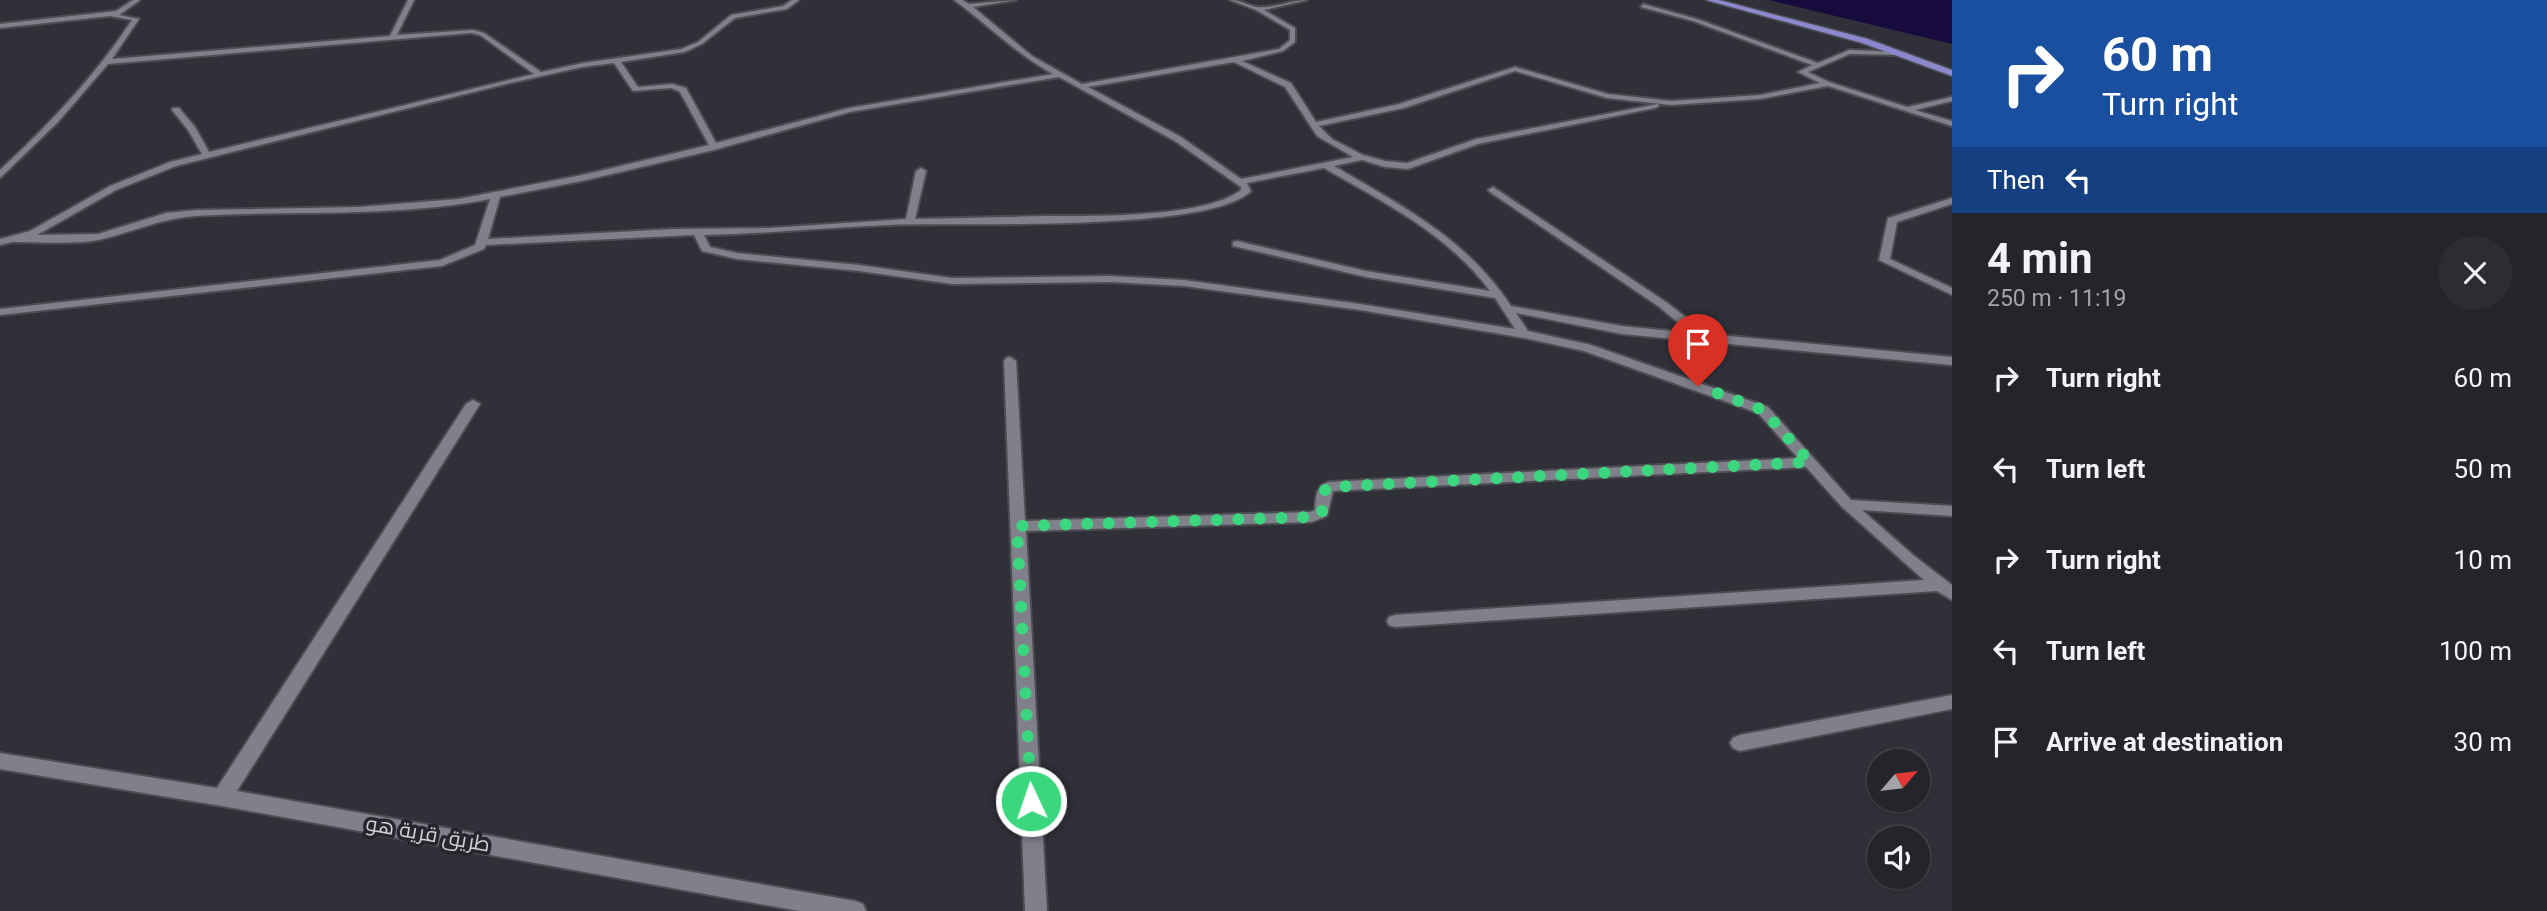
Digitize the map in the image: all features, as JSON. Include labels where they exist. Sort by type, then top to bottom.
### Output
[{"type":"main road","points":[[1710,0],[1901,53],[1952,73]]},
{"type":"street","points":[[0,175],[48,130],[105,62],[136,19],[112,18],[137,0]]},
{"type":"street","points":[[392,38],[411,0]]},
{"type":"street","points":[[0,242],[44,228],[113,188],[173,164],[541,75],[616,60],[684,51],[700,43],[733,16],[785,8],[796,0]]},
{"type":"street","points":[[482,242],[769,231],[910,221],[1129,218],[1193,210],[1234,200],[1246,191],[1239,182],[1178,139],[1059,75],[1007,41],[968,6],[957,0]]},
{"type":"street","points":[[968,6],[1013,0]]},
{"type":"street","points":[[1080,86],[1235,60],[1281,50],[1293,41],[1293,29],[1258,9],[1233,0]]},
{"type":"street","points":[[1258,9],[1304,0]]},
{"type":"street","points":[[1643,6],[1695,20],[1818,65]]},
{"type":"street","points":[[0,26],[117,13]]},
{"type":"street","points":[[105,62],[453,31],[482,34],[541,75]]},
{"type":"street","points":[[1901,53],[1856,51],[1802,72],[1828,84],[1952,124]]},
{"type":"street","points":[[616,60],[636,89],[672,86],[683,90],[714,147]]},
{"type":"street","points":[[1235,60],[1288,85],[1313,125],[1328,140],[1386,165],[1408,166],[1476,142],[1671,103],[1760,97],[1828,84]]},
{"type":"street","points":[[1313,125],[1401,107],[1515,69],[1607,96],[1671,103]]},
{"type":"street","points":[[12,239],[99,237],[166,216],[187,213],[370,209],[496,195],[714,147],[849,110],[1059,75]]},
{"type":"street","points":[[1905,109],[1952,99]]},
{"type":"street","points":[[176,110],[192,129],[206,154]]},
{"type":"street","points":[[1239,182],[1364,157]]},
{"type":"street","points":[[1326,164],[1426,227],[1476,268],[1524,334]]},
{"type":"street","points":[[910,221],[921,171]]},
{"type":"street","points":[[1493,190],[1662,304],[1706,339]]},
{"type":"street","points":[[0,312],[430,265],[463,256],[480,247],[496,195]]},
{"type":"street","points":[[1952,201],[1892,220],[1884,260],[1952,292]]},
{"type":"street","points":[[698,232],[706,249],[737,257],[859,268],[952,281],[1110,279],[1174,282],[1360,307],[1524,334],[1587,348],[1759,407],[1774,419],[1847,504],[1907,559],[1947,589]]},
{"type":"street","points":[[1237,244],[1308,263],[1446,289],[1497,295]]},
{"type":"street","points":[[1506,308],[1622,330],[1952,361]]},
{"type":"street","points":[[1010,361],[1036,911]]},
{"type":"street","points":[[222,797],[473,404]]},
{"type":"street","points":[[1017,526],[1312,517],[1322,513],[1324,491],[1329,487],[1810,462]]},
{"type":"street","points":[[1847,504],[1952,511]]},
{"type":"street","points":[[1395,621],[1947,589]]},
{"type":"street","points":[[1740,743],[1952,702]]},
{"type":"street","name":"طريق قرية هو","points":[[0,761],[222,797],[855,911]]},
{"type":"shaded area","points":[[1769,0],[1952,0],[1952,44]]},
{"type":"route","points":[[1031,801],[1017,526],[1312,517],[1322,513],[1324,491],[1329,487],[1810,462],[1774,419],[1759,407],[1698,386]]}]
